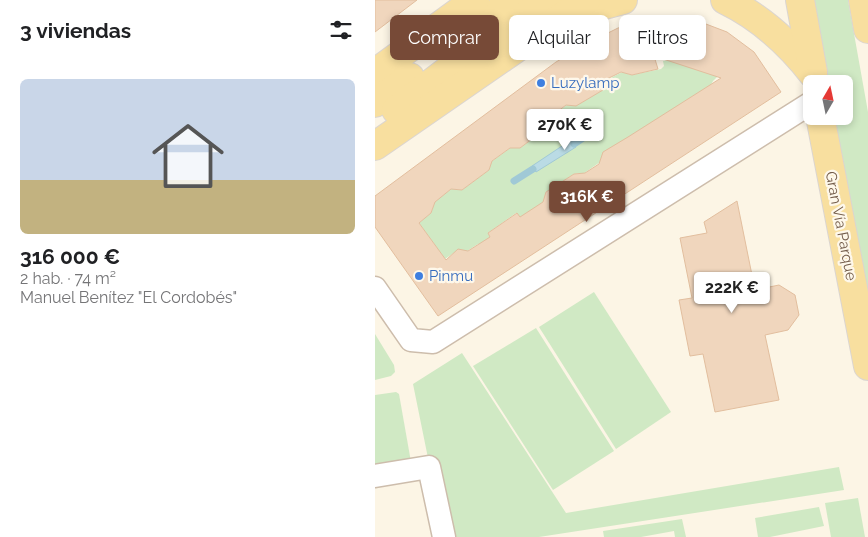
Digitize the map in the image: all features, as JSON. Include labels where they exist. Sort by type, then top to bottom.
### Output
[{"type":"main road","points":[[375,73],[475,0]]},
{"type":"main road","points":[[375,103],[513,0]]},
{"type":"main road","points":[[375,126],[455,65],[555,8],[586,0]]},
{"type":"main road","points":[[375,146],[555,8],[623,0]]},
{"type":"main road","points":[[725,0],[741,8],[772,30],[796,54],[811,75]]},
{"type":"main road","points":[[800,0],[813,75]]},
{"type":"main road","points":[[863,0],[868,30]]},
{"type":"main road","name":"Gran Vía Parque","points":[[822,125],[868,366]]},
{"type":"street","points":[[375,288],[411,340],[433,342],[803,108]]},
{"type":"street","points":[[375,476],[429,467],[444,537]]},
{"type":"green space","points":[[813,0],[848,0],[868,112],[868,295],[835,125],[853,125],[853,75],[826,75]]},
{"type":"green space","points":[[680,60],[719,75],[711,85],[580,176],[579,173],[574,174],[546,192],[547,199],[522,219],[516,213],[488,233],[491,239],[480,246],[478,244],[464,253],[458,250],[445,259],[419,223],[431,213],[433,208],[430,205],[454,187],[457,190],[462,190],[489,170],[490,166],[488,164],[513,146],[520,148],[548,127],[549,123],[547,120],[596,86],[627,70],[628,74],[632,75],[661,69],[664,66],[663,61]]},
{"type":"green space","points":[[594,292],[671,412],[616,449],[539,327]]},
{"type":"green space","points":[[536,328],[614,451],[553,490],[473,366]]},
{"type":"green space","points":[[375,334],[394,365],[395,372],[391,376],[375,380]]},
{"type":"green space","points":[[462,353],[566,513],[839,467],[844,490],[539,537],[444,537],[413,384]]},
{"type":"green space","points":[[396,392],[399,394],[411,462],[375,477],[375,395]]},
{"type":"green space","points":[[858,498],[865,537],[831,537],[825,503]]},
{"type":"green space","points":[[819,507],[824,526],[770,537],[758,537],[755,518]]},
{"type":"green space","points":[[682,519],[686,537],[675,537],[674,531],[641,537],[604,537],[603,531]]},
{"type":"water","points":[[571,140],[576,147],[536,172],[532,166]]},
{"type":"building","points":[[375,0],[417,0],[397,15],[390,15],[390,21],[375,32]]},
{"type":"building","points":[[706,24],[727,32],[754,52],[781,92],[438,316],[375,227],[375,196],[559,60],[609,60],[609,32],[618,28],[619,60],[655,60],[658,69],[632,75],[621,72],[607,79],[603,90],[576,106],[566,105],[552,116],[548,127],[520,148],[510,148],[492,161],[489,170],[462,190],[451,189],[435,202],[431,213],[419,223],[446,260],[458,249],[468,251],[490,237],[488,233],[517,213],[520,217],[543,202],[546,192],[574,174],[585,173],[599,164],[603,152],[721,78],[666,60],[706,60]]},
{"type":"building","points":[[737,201],[755,290],[779,285],[795,295],[799,315],[788,330],[765,335],[779,400],[715,412],[703,354],[690,356],[679,300],[692,298],[680,238],[707,233],[704,222]]},
{"type":"waterway","points":[[574,144],[592,132]]},
{"type":"waterway","points":[[514,181],[533,169]]},
{"type":"place","name":"Luzylamp","points":[[541,83]]},
{"type":"place","name":"Pinmu","points":[[419,276]]}]
